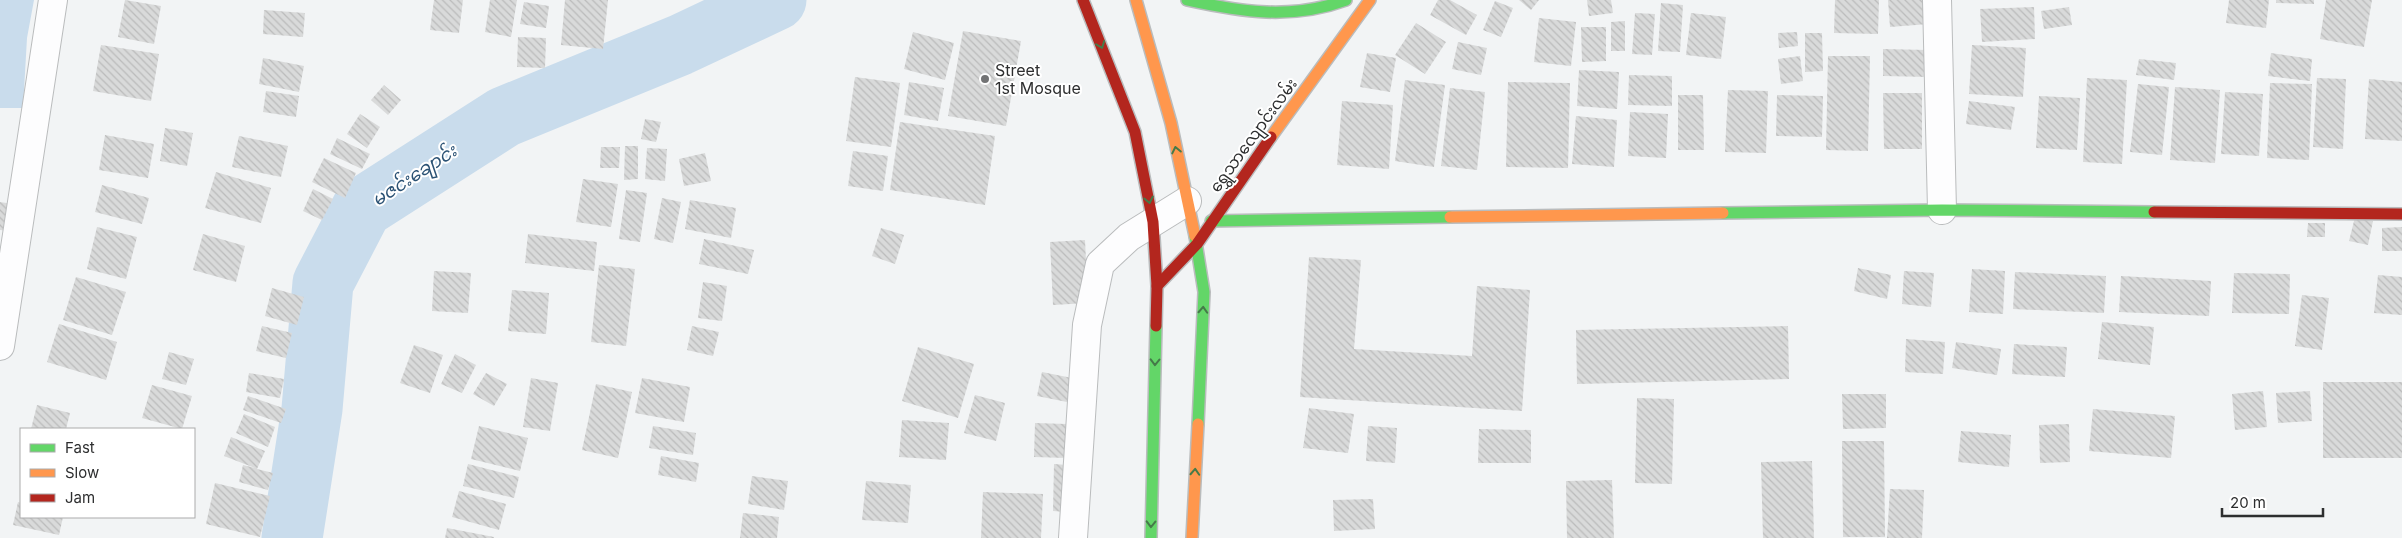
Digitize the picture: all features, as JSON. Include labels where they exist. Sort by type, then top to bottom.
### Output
[{"type":"main road","points":[[1083,0],[1135,132],[1153,222],[1157,286],[1151,538]]},
{"type":"main road","points":[[1136,0],[1171,123],[1197,244],[1204,292],[1192,538]]},
{"type":"main road","points":[[1187,0],[1237,12],[1292,14],[1337,4],[1346,0]]},
{"type":"main road","name":"ရွှေသာလျောင်းလမ်း","points":[[1157,286],[1197,244],[1211,221],[1370,0]]},
{"type":"main road","points":[[1211,221],[1942,210],[2402,214]]},
{"type":"street","points":[[0,346],[53,0]]},
{"type":"street","points":[[1937,0],[1942,210]]},
{"type":"street","points":[[1073,538],[1087,325],[1100,264],[1129,238],[1187,201]]},
{"type":"water","points":[[0,0],[34,0],[27,38],[23,108],[0,108]]},
{"type":"building","points":[[125,0],[161,6],[154,44],[118,37]]},
{"type":"building","points":[[434,0],[463,0],[459,33],[430,30]]},
{"type":"building","points":[[490,0],[517,0],[511,37],[485,32]]},
{"type":"building","points":[[565,0],[608,0],[603,49],[561,45]]},
{"type":"building","points":[[1438,0],[1450,0],[1477,15],[1466,35],[1430,15]]},
{"type":"building","points":[[1519,0],[1539,0],[1531,10]]},
{"type":"building","points":[[1587,0],[1611,0],[1613,13],[1589,16]]},
{"type":"building","points":[[1835,0],[1879,0],[1878,34],[1834,33]]},
{"type":"building","points":[[1888,0],[1928,0],[1929,24],[1890,27]]},
{"type":"building","points":[[2229,0],[2269,0],[2266,28],[2226,23]]},
{"type":"building","points":[[2276,0],[2314,0],[2314,4],[2276,3]]},
{"type":"building","points":[[2326,0],[2372,0],[2364,47],[2320,39]]},
{"type":"building","points":[[1495,1],[1513,8],[1501,37],[1483,30]]},
{"type":"building","points":[[524,2],[549,6],[546,28],[520,24]]},
{"type":"building","points":[[1661,3],[1683,5],[1680,52],[1658,51]]},
{"type":"building","points":[[2034,7],[2035,39],[1982,42],[1980,9]]},
{"type":"building","points":[[2069,7],[2072,25],[2044,29],[2041,11]]},
{"type":"building","points":[[264,10],[305,13],[303,37],[263,34]]},
{"type":"building","points":[[1635,13],[1655,14],[1652,55],[1632,54]]},
{"type":"building","points":[[1691,13],[1726,17],[1721,59],[1686,55]]},
{"type":"building","points":[[1539,18],[1576,22],[1571,66],[1534,62]]},
{"type":"building","points":[[1625,21],[1625,51],[1611,51],[1611,22]]},
{"type":"building","points":[[1416,23],[1446,42],[1425,74],[1395,55]]},
{"type":"building","points":[[1581,27],[1606,27],[1606,61],[1582,62]]},
{"type":"building","name":"Street 1st Mosque","points":[[963,31],[1021,41],[1006,126],[948,116]]},
{"type":"building","points":[[913,32],[954,43],[945,80],[904,69]]},
{"type":"building","points":[[1797,32],[1798,46],[1779,48],[1778,33]]},
{"type":"building","points":[[1805,33],[1822,33],[1823,71],[1805,72]]},
{"type":"building","points":[[518,37],[546,38],[545,68],[517,67]]},
{"type":"building","points":[[1458,42],[1487,48],[1481,75],[1452,69]]},
{"type":"building","points":[[101,45],[159,54],[151,101],[93,91]]},
{"type":"building","points":[[1972,45],[2026,48],[2023,97],[1969,94]]},
{"type":"building","points":[[1883,49],[1929,50],[1929,77],[1883,76]]},
{"type":"building","points":[[1367,53],[1396,58],[1390,92],[1360,87]]},
{"type":"building","points":[[2271,53],[2312,59],[2310,81],[2268,76]]},
{"type":"building","points":[[1800,56],[1803,81],[1781,84],[1778,59]]},
{"type":"building","points":[[1828,56],[1870,56],[1868,151],[1826,150]]},
{"type":"building","points":[[263,58],[304,66],[299,92],[259,84]]},
{"type":"building","points":[[2139,59],[2176,63],[2174,80],[2136,75]]},
{"type":"building","points":[[1579,70],[1619,72],[1617,109],[1577,106]]},
{"type":"building","points":[[1629,75],[1672,76],[1672,106],[1628,105]]},
{"type":"building","points":[[855,77],[900,83],[891,147],[846,141]]},
{"type":"building","points":[[2087,78],[2127,80],[2122,164],[2083,162]]},
{"type":"building","points":[[2317,78],[2346,79],[2343,149],[2313,147]]},
{"type":"building","points":[[2369,79],[2402,82],[2402,141],[2365,139]]},
{"type":"building","points":[[1405,80],[1445,85],[1434,167],[1395,161]]},
{"type":"building","points":[[909,82],[944,88],[938,121],[904,115]]},
{"type":"building","points":[[1508,82],[1570,83],[1568,168],[1506,167]]},
{"type":"building","points":[[2270,83],[2312,84],[2309,160],[2267,158]]},
{"type":"building","points":[[2138,84],[2169,87],[2162,155],[2130,152]]},
{"type":"building","points":[[384,85],[401,100],[388,115],[371,100]]},
{"type":"building","points":[[2175,87],[2220,90],[2215,163],[2170,160]]},
{"type":"building","points":[[1450,88],[1485,92],[1477,170],[1441,166]]},
{"type":"building","points":[[1728,90],[1768,91],[1766,153],[1725,152]]},
{"type":"building","points":[[266,91],[299,96],[296,117],[263,112]]},
{"type":"building","points":[[2225,92],[2263,94],[2259,156],[2221,154]]},
{"type":"building","points":[[1883,93],[1922,93],[1922,149],[1884,149]]},
{"type":"building","points":[[1678,95],[1703,95],[1704,150],[1678,150]]},
{"type":"building","points":[[1777,95],[1823,96],[1822,137],[1776,136]]},
{"type":"building","points":[[2039,96],[2080,98],[2077,150],[2036,148]]},
{"type":"building","points":[[1342,101],[1393,105],[1389,169],[1337,165]]},
{"type":"building","points":[[1969,101],[2015,107],[2011,130],[1966,124]]},
{"type":"building","points":[[1630,112],[1668,114],[1666,158],[1628,156]]},
{"type":"building","points":[[360,114],[380,127],[367,148],[347,134]]},
{"type":"building","points":[[1576,116],[1617,120],[1614,167],[1572,164]]},
{"type":"building","points":[[645,119],[661,122],[656,142],[641,139]]},
{"type":"building","points":[[900,122],[995,136],[985,205],[890,190]]},
{"type":"building","points":[[165,128],[193,133],[187,166],[160,161]]},
{"type":"building","points":[[105,135],[154,144],[148,178],[99,170]]},
{"type":"building","points":[[239,136],[288,146],[281,177],[232,167]]},
{"type":"building","points":[[337,138],[370,154],[362,169],[330,154]]},
{"type":"building","points":[[625,146],[638,146],[638,179],[624,180]]},
{"type":"building","points":[[601,147],[620,147],[619,168],[600,168]]},
{"type":"building","points":[[647,148],[667,149],[665,181],[645,179]]},
{"type":"building","points":[[853,151],[888,156],[883,191],[848,186]]},
{"type":"building","points":[[705,153],[711,181],[684,186],[679,159]]},
{"type":"building","points":[[324,158],[356,173],[345,198],[312,182]]},
{"type":"building","points":[[216,172],[271,188],[261,223],[205,208]]},
{"type":"building","points":[[583,179],[618,184],[611,227],[576,222]]},
{"type":"building","points":[[102,185],[149,198],[142,224],[95,212]]},
{"type":"building","points":[[313,189],[333,199],[322,220],[303,211]]},
{"type":"building","points":[[626,190],[647,193],[640,242],[619,239]]},
{"type":"building","points":[[662,198],[681,202],[673,243],[654,239]]},
{"type":"building","points":[[690,200],[736,208],[731,238],[685,229]]},
{"type":"building","points":[[0,202],[13,204],[9,231],[0,230]]},
{"type":"building","points":[[2355,217],[2373,221],[2368,245],[2349,241]]},
{"type":"building","points":[[2308,223],[2325,223],[2325,237],[2307,237]]},
{"type":"building","points":[[97,227],[137,237],[126,279],[87,269]]},
{"type":"building","points":[[2402,227],[2402,251],[2382,251],[2382,228]]},
{"type":"building","points":[[881,228],[904,235],[895,264],[872,256]]},
{"type":"building","points":[[203,234],[245,246],[236,282],[193,270]]},
{"type":"building","points":[[528,234],[597,242],[594,271],[525,263]]},
{"type":"building","points":[[704,239],[754,250],[748,274],[699,264]]},
{"type":"building","points":[[1085,240],[1088,303],[1053,305],[1050,242]]},
{"type":"building","points":[[1309,257],[1361,260],[1354,349],[1472,356],[1477,286],[1530,290],[1522,411],[1300,397]]},
{"type":"building","points":[[599,265],[635,269],[626,346],[591,342]]},
{"type":"building","points":[[1858,268],[1891,275],[1887,299],[1854,291]]},
{"type":"building","points":[[1972,269],[2005,271],[2003,314],[1969,312]]},
{"type":"building","points":[[434,271],[471,273],[468,313],[432,311]]},
{"type":"building","points":[[1904,271],[1934,273],[1931,307],[1902,304]]},
{"type":"building","points":[[2015,272],[2106,276],[2104,313],[2013,309]]},
{"type":"building","points":[[2234,273],[2290,274],[2289,314],[2232,313]]},
{"type":"building","points":[[2378,275],[2402,277],[2402,315],[2374,313]]},
{"type":"building","points":[[2121,276],[2211,281],[2209,316],[2119,312]]},
{"type":"building","points":[[76,277],[126,292],[112,335],[63,320]]},
{"type":"building","points":[[703,282],[727,286],[722,321],[698,318]]},
{"type":"building","points":[[272,288],[304,297],[297,325],[265,316]]},
{"type":"building","points":[[512,290],[549,293],[546,334],[508,331]]},
{"type":"building","points":[[2302,295],[2329,298],[2322,350],[2295,346]]},
{"type":"building","points":[[2102,322],[2154,327],[2150,365],[2098,359]]},
{"type":"building","points":[[59,324],[117,342],[106,380],[47,362]]},
{"type":"building","points":[[262,326],[292,333],[286,358],[256,351]]},
{"type":"building","points":[[692,326],[719,332],[713,356],[687,350]]},
{"type":"building","points":[[1788,326],[1789,379],[1577,384],[1576,330]]},
{"type":"building","points":[[1906,339],[1945,342],[1943,374],[1905,372]]},
{"type":"building","points":[[1956,342],[2001,349],[1997,375],[1952,368]]},
{"type":"building","points":[[2014,344],[2067,347],[2065,377],[2012,374]]},
{"type":"building","points":[[414,345],[443,355],[430,393],[400,383]]},
{"type":"building","points":[[918,347],[974,364],[958,418],[902,401]]},
{"type":"building","points":[[169,352],[194,359],[186,385],[162,379]]},
{"type":"building","points":[[455,354],[476,365],[462,393],[441,384]]},
{"type":"building","points":[[1042,372],[1077,379],[1072,403],[1037,396]]},
{"type":"building","points":[[249,373],[284,379],[280,398],[246,392]]},
{"type":"building","points":[[486,373],[507,384],[494,406],[473,394]]},
{"type":"building","points":[[531,378],[558,383],[550,431],[523,427]]},
{"type":"building","points":[[642,378],[690,387],[684,422],[635,413]]},
{"type":"building","points":[[2323,382],[2402,382],[2402,458],[2323,458]]},
{"type":"building","points":[[596,384],[632,392],[618,458],[582,450]]},
{"type":"building","points":[[152,385],[192,396],[182,428],[142,418]]},
{"type":"building","points":[[2263,391],[2267,427],[2235,430],[2232,394]]},
{"type":"building","points":[[2310,391],[2312,421],[2278,423],[2276,393]]},
{"type":"building","points":[[1842,394],[1886,394],[1886,428],[1843,429]]},
{"type":"building","points":[[975,395],[1005,403],[996,441],[964,433]]},
{"type":"building","points":[[248,396],[286,409],[281,423],[243,410]]},
{"type":"building","points":[[1637,398],[1674,399],[1672,484],[1635,483]]},
{"type":"building","points":[[37,405],[70,413],[66,428],[31,428]]},
{"type":"building","points":[[1309,408],[1354,414],[1348,453],[1303,448]]},
{"type":"building","points":[[2093,409],[2175,416],[2171,458],[2089,451]]},
{"type":"building","points":[[244,414],[275,427],[268,447],[236,433]]},
{"type":"building","points":[[902,420],[949,423],[946,460],[899,457]]},
{"type":"building","points":[[1035,423],[1067,424],[1066,458],[1034,457]]},
{"type":"building","points":[[2069,424],[2070,462],[2040,463],[2039,425]]},
{"type":"building","points":[[479,426],[528,438],[520,471],[471,459]]},
{"type":"building","points":[[653,426],[696,433],[693,455],[649,448]]},
{"type":"building","points":[[1368,426],[1397,428],[1395,463],[1366,461]]},
{"type":"building","points":[[1479,429],[1531,430],[1531,463],[1478,463]]},
{"type":"building","points":[[1961,431],[2011,435],[2009,467],[1958,462]]},
{"type":"building","points":[[231,437],[265,451],[257,469],[273,473],[268,490],[239,482],[243,465],[255,468],[224,456]]},
{"type":"building","points":[[1842,441],[1884,441],[1885,537],[1843,537]]},
{"type":"building","points":[[661,456],[699,463],[696,482],[658,475]]},
{"type":"building","points":[[1812,461],[1814,538],[1763,538],[1761,462]]},
{"type":"building","points":[[468,464],[519,477],[514,498],[463,486]]},
{"type":"building","points":[[1054,464],[1067,465],[1065,512],[1053,511]]},
{"type":"building","points":[[752,476],[788,481],[784,510],[748,504]]},
{"type":"building","points":[[1612,480],[1614,538],[1567,538],[1566,481]]},
{"type":"building","points":[[866,481],[911,485],[908,523],[862,520]]},
{"type":"building","points":[[215,483],[270,496],[260,537],[206,524]]},
{"type":"building","points":[[1890,489],[1924,490],[1922,538],[1887,538]]},
{"type":"building","points":[[459,491],[506,504],[499,530],[452,517]]},
{"type":"building","points":[[983,492],[1043,494],[1041,538],[981,538]]},
{"type":"building","points":[[1373,499],[1375,529],[1334,531],[1333,500]]},
{"type":"building","points":[[18,502],[20,503],[20,518],[63,518],[59,535],[13,525]]},
{"type":"building","points":[[743,513],[779,517],[777,538],[740,538]]},
{"type":"building","points":[[447,528],[494,537],[494,538],[445,538]]},
{"type":"waterway","name":"မဇင်းချောင်း","points":[[292,538],[312,409],[323,283],[362,208],[504,117],[680,45],[776,0]]},
{"type":"traffic: fast","points":[[1187,0],[1227,8],[1266,12],[1306,10],[1346,0]]},
{"type":"traffic: fast","points":[[1723,213],[1942,210],[2154,212]]},
{"type":"traffic: fast","points":[[1211,221],[1450,217]]},
{"type":"traffic: fast","points":[[1195,236],[1204,292],[1198,424]]},
{"type":"traffic: fast","points":[[1151,538],[1156,326]]},
{"type":"traffic: slow","points":[[1136,0],[1171,123],[1195,236]]},
{"type":"traffic: slow","points":[[1271,137],[1370,0]]},
{"type":"traffic: slow","points":[[1450,217],[1723,213]]},
{"type":"traffic: slow","points":[[1192,538],[1198,424]]},
{"type":"traffic: jam","points":[[1083,0],[1135,132],[1153,222],[1157,286],[1156,326]]},
{"type":"traffic: jam","points":[[1157,286],[1197,244],[1271,137]]},
{"type":"traffic: jam","points":[[2154,212],[2402,214]]},
{"type":"place","name":"Street 1st Mosque","points":[[985,79]]}]
